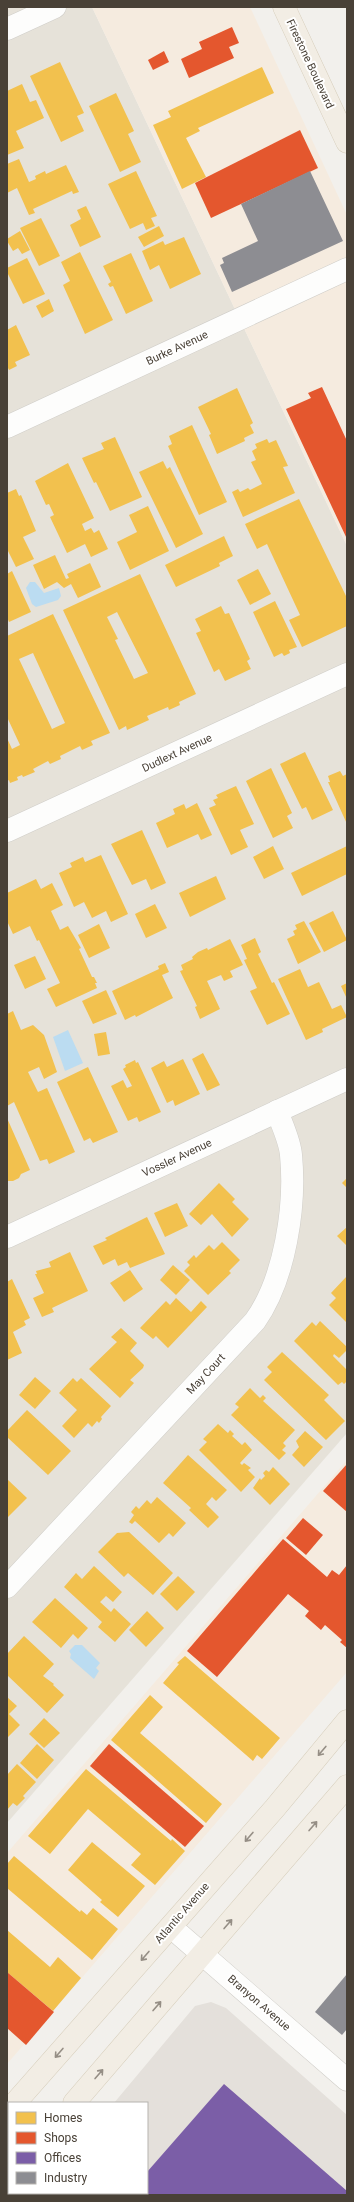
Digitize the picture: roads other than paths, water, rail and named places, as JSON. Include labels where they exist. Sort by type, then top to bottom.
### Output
[{"type":"main road","name":"Firestone Boulevard","points":[[284,7],[347,142]]},
{"type":"main road","name":"Atlantic Avenue","points":[[17,2102],[171,1927],[347,1721]]},
{"type":"main road","points":[[75,2102],[347,1786]]},
{"type":"street","points":[[7,29],[55,7]]},
{"type":"street","name":"Burke Avenue","points":[[7,427],[347,269]]},
{"type":"street","name":"Dudlext Avenue","points":[[7,831],[347,674]]},
{"type":"street","name":"Vossler Avenue","points":[[7,1237],[347,1079]]},
{"type":"street","name":"May Court","points":[[7,1587],[255,1321],[264,1309],[279,1269],[288,1229],[291,1189],[291,1154],[277,1111]]},
{"type":"street","name":"Branyon Avenue","points":[[171,1927],[347,2080]]},
{"type":"water","points":[[30,582],[35,582],[44,593],[59,588],[61,596],[58,600],[36,607],[32,604],[26,588]]},
{"type":"water","points":[[68,1030],[83,1063],[65,1071],[53,1037]]},
{"type":"water","points":[[75,1645],[82,1645],[100,1663],[96,1668],[99,1671],[94,1679],[70,1658],[71,1654],[69,1651]]}]
